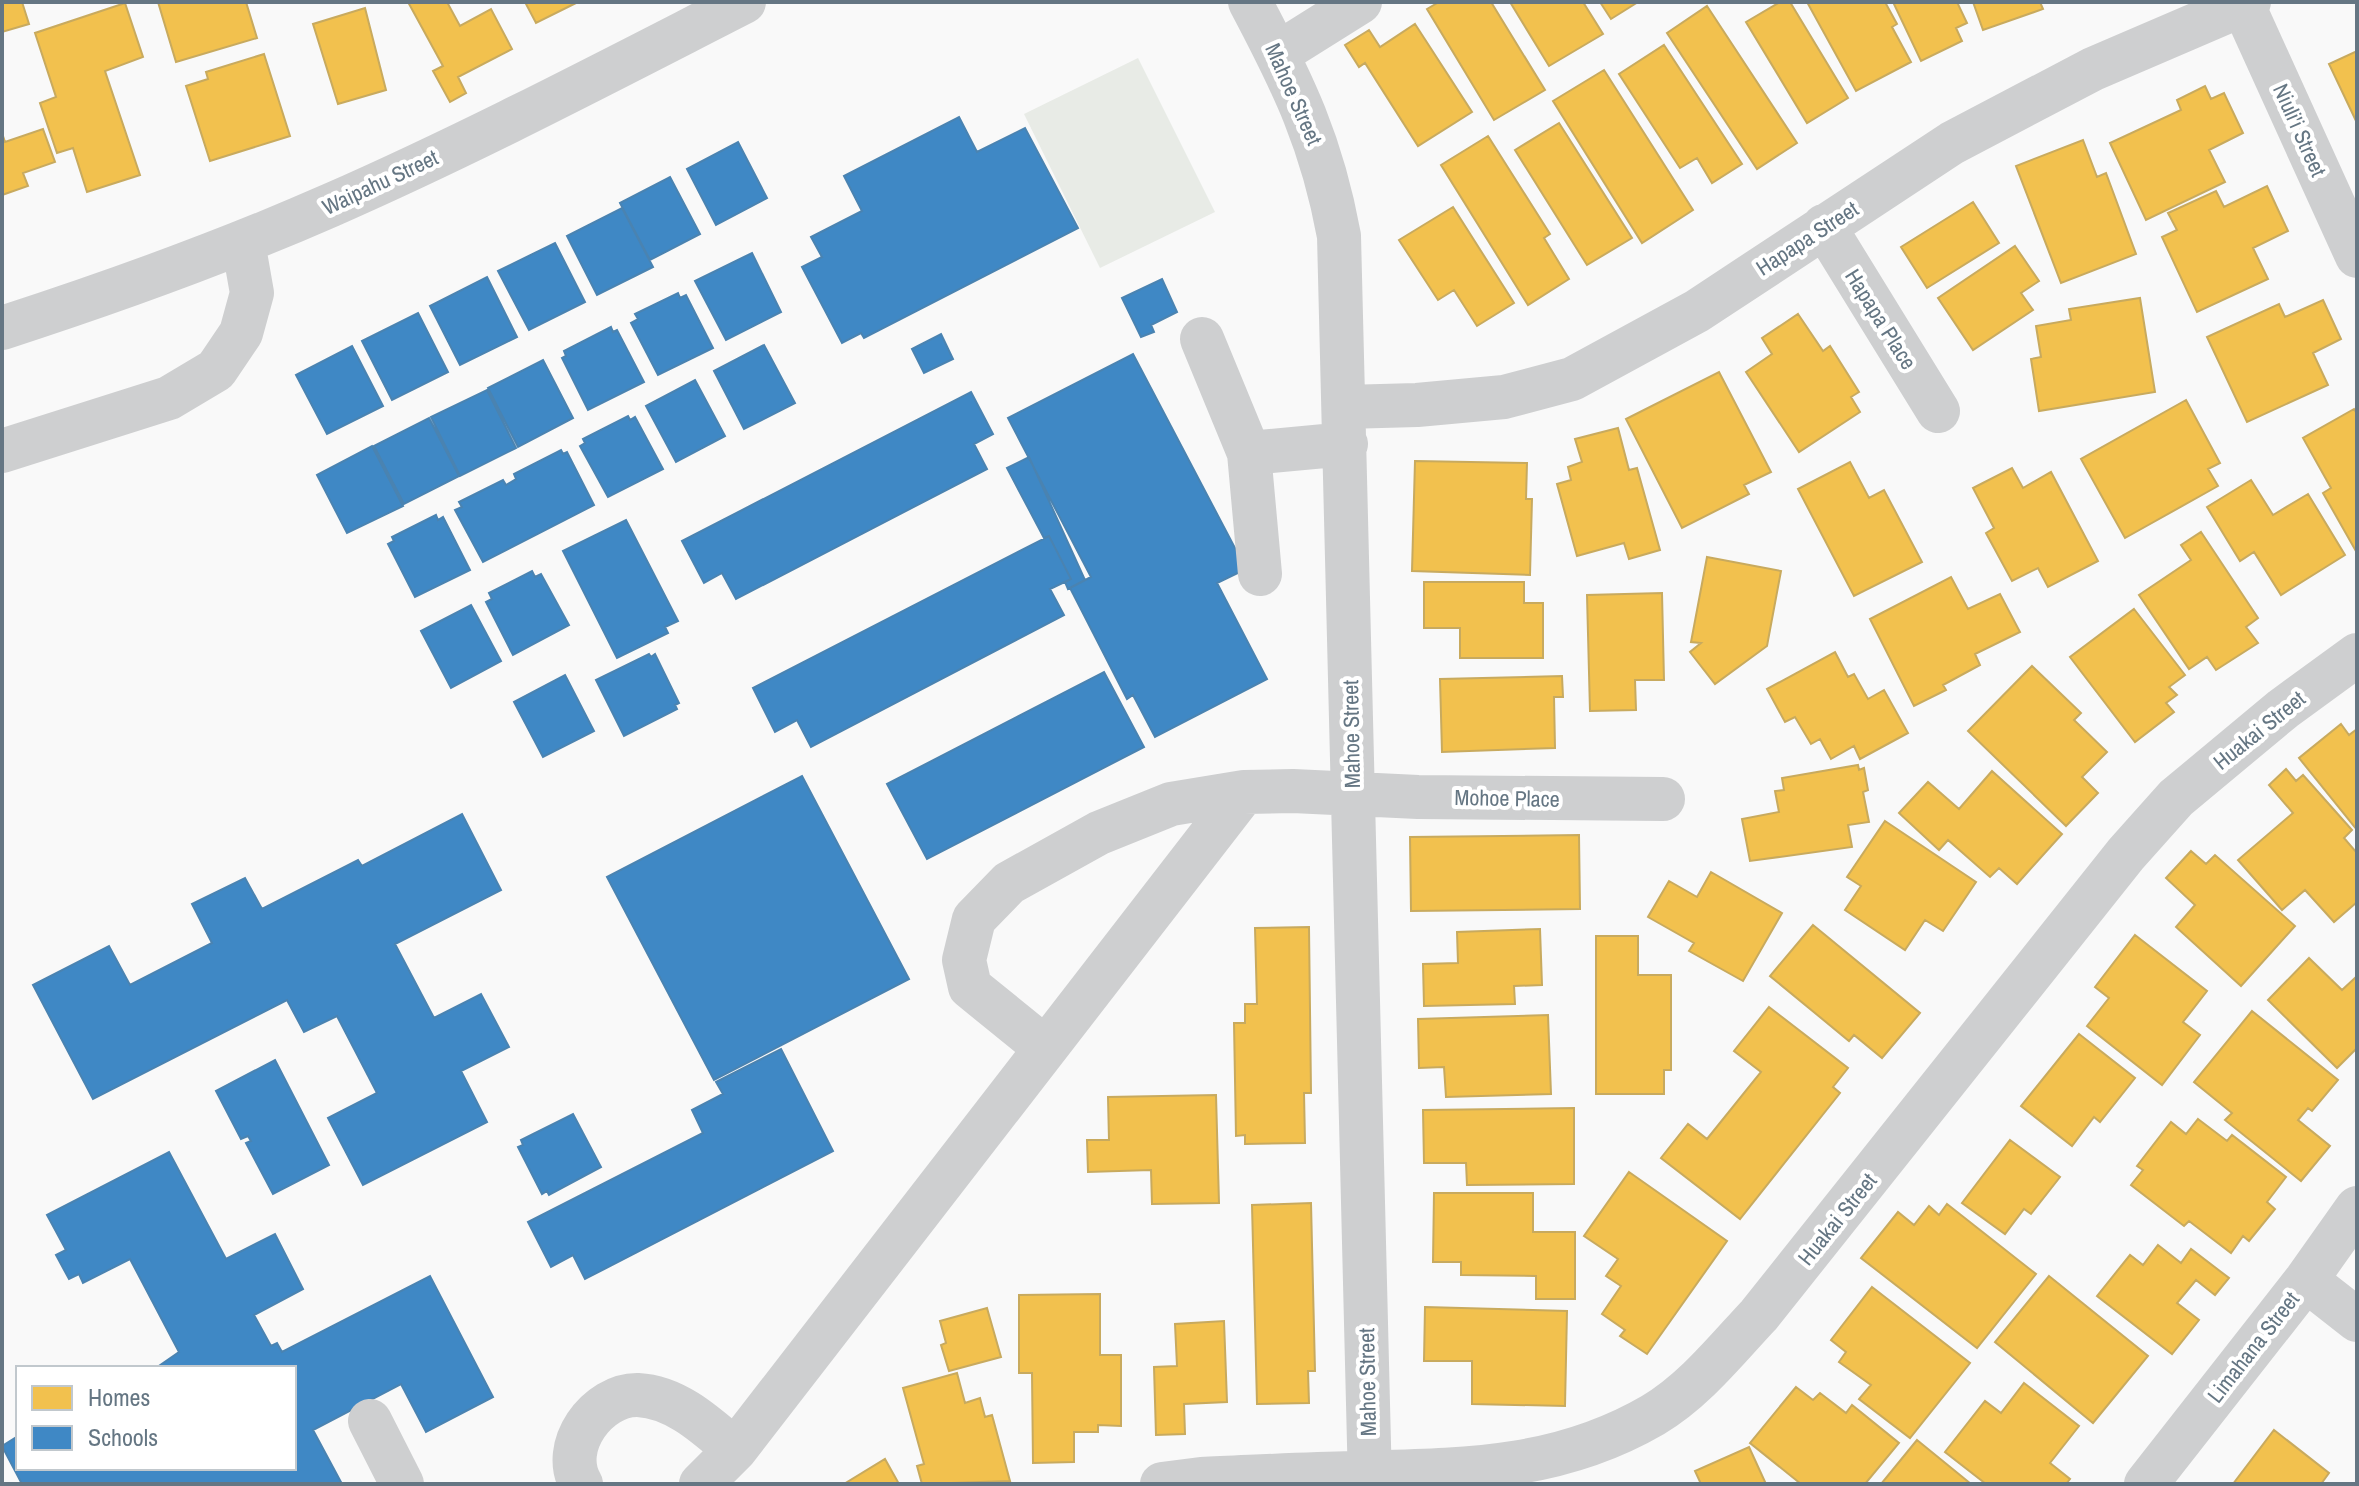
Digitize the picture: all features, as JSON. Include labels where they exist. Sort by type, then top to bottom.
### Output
[{"type":"street","name":"Waipahu Street","points":[[2,328],[243,242],[490,132],[744,2]]},
{"type":"street","name":"Mahoe Street","points":[[1250,2],[1307,114],[1329,179],[1339,236],[1370,1478]]},
{"type":"street","points":[[1277,54],[1360,2]]},
{"type":"street","name":"Hapapa Street","points":[[1249,453],[1417,405],[1504,397],[1572,379],[1697,311],[1966,136],[2093,69],[2246,3]]},
{"type":"street","name":"Niuli'i Street","points":[[2246,3],[2357,256]]},
{"type":"street","name":"Hapapa Place","points":[[1824,226],[1938,411]]},
{"type":"street","points":[[2,451],[169,398],[216,370],[241,333],[252,293],[243,242]]},
{"type":"street","points":[[1202,339],[1249,453],[1260,574]]},
{"type":"street","name":"Huakai Street","points":[[1162,1484],[1201,1479],[1370,1478],[1495,1468],[1546,1459],[1597,1444],[1656,1413],[1710,1368],[1759,1315],[2126,854],[2176,798],[2283,709],[2357,655]]},
{"type":"street","points":[[701,1484],[735,1450],[1244,792]]},
{"type":"street","name":"Mohoe Place","points":[[1044,1047],[970,987],[964,960],[974,919],[1009,883],[1099,833],[1171,804],[1244,792],[1663,799]]},
{"type":"street","name":"Limahana Street","points":[[2146,1484],[2306,1280],[2357,1208]]},
{"type":"street","points":[[2306,1280],[2357,1320]]},
{"type":"street","points":[[581,1484],[576,1476],[576,1444],[587,1421],[610,1402],[638,1395],[667,1402],[693,1414],[735,1450]]},
{"type":"street","points":[[370,1421],[402,1484]]},
{"type":"shaded area","points":[[1138,58],[1215,212],[1100,268],[1024,114]]},
{"type":"building: Homes","points":[[2,2],[22,2],[29,24],[2,32]]},
{"type":"building: Homes","points":[[158,2],[246,2],[257,38],[176,62]]},
{"type":"building: Homes","points":[[408,2],[447,2],[460,26],[491,9],[512,49],[458,77],[466,93],[450,102],[433,71],[443,66]]},
{"type":"building: Homes","points":[[525,2],[578,2],[536,23]]},
{"type":"building: Homes","points":[[1439,2],[1491,2],[1545,90],[1494,120],[1427,9]]},
{"type":"building: Homes","points":[[1510,2],[1583,2],[1603,34],[1549,66]]},
{"type":"building: Homes","points":[[1600,2],[1638,2],[1611,19]]},
{"type":"building: Homes","points":[[1780,2],[1790,2],[1848,98],[1807,123],[1746,22]]},
{"type":"building: Homes","points":[[1807,2],[1885,2],[1897,24],[1892,27],[1911,62],[1856,91]]},
{"type":"building: Homes","points":[[1893,2],[1957,2],[1967,23],[1956,28],[1962,41],[1921,61]]},
{"type":"building: Homes","points":[[1973,2],[2040,2],[2043,9],[1983,30]]},
{"type":"building: Homes","points":[[125,3],[143,57],[105,71],[140,175],[87,192],[73,148],[57,153],[40,103],[56,97],[35,33]]},
{"type":"building: Homes","points":[[1707,6],[1797,143],[1757,169],[1667,33]]},
{"type":"building: Homes","points":[[365,8],[386,90],[338,104],[313,24]]},
{"type":"building: Homes","points":[[1415,24],[1472,112],[1418,146],[1365,63],[1359,67],[1345,45],[1369,30],[1380,47]]},
{"type":"building: Homes","points":[[1664,45],[1742,164],[1712,183],[1697,158],[1680,168],[1619,74]]},
{"type":"building: Homes","points":[[2357,51],[2357,123],[2329,64]]},
{"type":"building: Homes","points":[[264,54],[290,136],[210,161],[186,86],[208,79],[206,72]]},
{"type":"building: Homes","points":[[1604,70],[1693,210],[1642,243],[1553,101]]},
{"type":"building: Homes","points":[[2205,86],[2211,99],[2224,93],[2243,133],[2209,150],[2225,182],[2146,220],[2110,143],[2181,110],[2177,100]]},
{"type":"building: Homes","points":[[1559,123],[1632,238],[1587,265],[1515,150]]},
{"type":"building: Homes","points":[[43,129],[55,162],[23,173],[28,186],[2,195],[2,133],[5,142]]},
{"type":"building: Homes","points":[[1488,136],[1550,234],[1544,238],[1569,279],[1528,305],[1441,165]]},
{"type":"building: Homes","points":[[2083,140],[2097,177],[2106,173],[2136,254],[2061,283],[2016,166]]},
{"type":"building: Homes","points":[[2267,186],[2288,231],[2253,248],[2268,279],[2197,312],[2162,237],[2177,230],[2168,213],[2216,191],[2224,207]]},
{"type":"building: Homes","points":[[1973,202],[1999,243],[1927,288],[1901,247]]},
{"type":"building: Homes","points":[[1453,207],[1514,303],[1477,326],[1454,290],[1438,300],[1399,240]]},
{"type":"building: Homes","points":[[2015,246],[2039,281],[2021,293],[2033,310],[1973,350],[1938,298]]},
{"type":"building: Homes","points":[[2140,298],[2155,392],[2039,411],[2031,359],[2041,357],[2036,326],[2071,320],[2069,309]]},
{"type":"building: Homes","points":[[2323,300],[2341,339],[2313,353],[2328,385],[2247,422],[2207,337],[2279,304],[2285,317]]},
{"type":"building: Homes","points":[[1798,314],[1823,351],[1830,346],[1859,392],[1851,397],[1860,412],[1799,452],[1746,372],[1772,354],[1762,338]]},
{"type":"building: Homes","points":[[1719,372],[1771,472],[1744,485],[1749,494],[1682,528],[1626,419]]},
{"type":"building: Homes","points":[[2186,400],[2220,463],[2208,469],[2218,486],[2125,538],[2081,459]]},
{"type":"building: Homes","points":[[2354,409],[2357,414],[2357,553],[2323,493],[2331,488],[2303,438]]},
{"type":"building: Homes","points":[[1618,428],[1629,470],[1637,468],[1660,550],[1629,559],[1624,543],[1577,556],[1557,484],[1571,480],[1568,467],[1582,462],[1575,439]]},
{"type":"building: Homes","points":[[1415,461],[1527,463],[1526,499],[1532,499],[1530,575],[1412,571]]},
{"type":"building: Homes","points":[[1850,462],[1869,498],[1884,490],[1922,562],[1854,596],[1798,489]]},
{"type":"building: Homes","points":[[2012,468],[2023,488],[2051,472],[2098,561],[2048,587],[2038,568],[2012,581],[1986,533],[1994,528],[1973,488]]},
{"type":"building: Homes","points":[[2251,480],[2273,515],[2308,494],[2345,555],[2281,595],[2254,552],[2240,561],[2207,507]]},
{"type":"building: Homes","points":[[2201,532],[2258,618],[2246,627],[2258,643],[2216,670],[2207,657],[2189,669],[2139,595],[2191,560],[2181,545]]},
{"type":"building: Homes","points":[[1707,557],[1781,571],[1767,646],[1715,684],[1690,652],[1701,643],[1691,642]]},
{"type":"building: Homes","points":[[1951,577],[1968,609],[2000,594],[2020,632],[1975,654],[1980,665],[1943,685],[1946,690],[1914,706],[1870,619]]},
{"type":"building: Homes","points":[[1424,582],[1524,582],[1524,603],[1543,603],[1543,658],[1460,658],[1460,628],[1424,628]]},
{"type":"building: Homes","points":[[1662,593],[1664,680],[1635,680],[1636,710],[1590,711],[1587,595]]},
{"type":"building: Homes","points":[[2134,609],[2185,675],[2169,687],[2177,695],[2166,703],[2174,712],[2135,742],[2070,657]]},
{"type":"building: Homes","points":[[1835,652],[1848,677],[1854,674],[1868,699],[1884,690],[1908,733],[1860,759],[1854,746],[1831,759],[1820,739],[1811,744],[1795,717],[1785,722],[1767,689]]},
{"type":"building: Homes","points":[[2032,666],[2081,713],[2074,720],[2107,752],[2082,777],[2098,793],[2066,826],[1968,731]]},
{"type":"building: Homes","points":[[1562,676],[1563,697],[1554,697],[1555,748],[1442,752],[1440,679]]},
{"type":"building: Homes","points":[[2341,724],[2349,735],[2357,729],[2357,830],[2299,758]]},
{"type":"building: Homes","points":[[1858,765],[1859,770],[1864,768],[1868,790],[1863,792],[1869,822],[1848,825],[1852,847],[1750,861],[1742,819],[1779,812],[1775,791],[1784,790],[1782,778]]},
{"type":"building: Homes","points":[[2286,769],[2296,781],[2303,775],[2352,830],[2344,838],[2357,853],[2357,902],[2334,922],[2305,890],[2282,910],[2238,860],[2293,813],[2269,785]]},
{"type":"building: Homes","points":[[1992,771],[2062,834],[2017,884],[1999,868],[1990,877],[1948,840],[1939,850],[1899,813],[1928,782],[1959,809]]},
{"type":"building: Homes","points":[[1885,821],[1976,882],[1943,931],[1925,920],[1905,950],[1845,910],[1861,886],[1847,877]]},
{"type":"building: Homes","points":[[1579,835],[1580,909],[1411,911],[1410,837]]},
{"type":"building: Homes","points":[[2191,851],[2206,864],[2215,855],[2295,926],[2241,986],[2176,927],[2195,905],[2166,878]]},
{"type":"building: Homes","points":[[1711,872],[1782,913],[1743,981],[1689,951],[1694,943],[1648,917],[1669,881],[1697,897]]},
{"type":"building: Homes","points":[[1813,925],[1920,1013],[1882,1058],[1854,1035],[1849,1041],[1770,976]]},
{"type":"building: Homes","points":[[1309,927],[1311,1093],[1304,1093],[1305,1143],[1245,1144],[1245,1135],[1236,1136],[1234,1023],[1245,1023],[1245,1004],[1257,1004],[1255,928]]},
{"type":"building: Homes","points":[[1540,929],[1542,985],[1514,986],[1515,1004],[1424,1006],[1423,964],[1458,963],[1457,932]]},
{"type":"building: Homes","points":[[2135,935],[2207,991],[2183,1022],[2200,1035],[2162,1085],[2087,1026],[2109,998],[2095,987]]},
{"type":"building: Homes","points":[[1596,936],[1638,936],[1638,975],[1671,975],[1671,1070],[1664,1070],[1664,1094],[1596,1094]]},
{"type":"building: Homes","points":[[2309,958],[2342,990],[2357,976],[2357,1048],[2337,1068],[2268,1000]]},
{"type":"building: Homes","points":[[1769,1007],[1848,1068],[1833,1087],[1840,1093],[1740,1219],[1661,1158],[1688,1124],[1707,1139],[1761,1072],[1734,1051]]},
{"type":"building: Homes","points":[[2252,1011],[2338,1080],[2312,1111],[2308,1108],[2298,1120],[2330,1146],[2301,1181],[2225,1120],[2232,1113],[2194,1082]]},
{"type":"building: Homes","points":[[1548,1015],[1551,1094],[1446,1097],[1444,1067],[1419,1068],[1418,1019]]},
{"type":"building: Homes","points":[[2079,1034],[2135,1078],[2100,1122],[2094,1117],[2072,1146],[2021,1106]]},
{"type":"building: Homes","points":[[1216,1095],[1219,1203],[1152,1204],[1151,1170],[1088,1172],[1087,1140],[1109,1140],[1108,1097]]},
{"type":"building: Homes","points":[[1574,1108],[1574,1184],[1467,1185],[1466,1163],[1424,1163],[1423,1110]]},
{"type":"building: Homes","points":[[2198,1119],[2227,1141],[2232,1135],[2286,1177],[2267,1202],[2275,1209],[2249,1241],[2243,1236],[2231,1253],[2189,1221],[2184,1226],[2131,1185],[2143,1170],[2137,1166],[2171,1122],[2186,1134]]},
{"type":"building: Homes","points":[[2010,1140],[2060,1177],[2031,1214],[2024,1209],[2005,1234],[1962,1203]]},
{"type":"building: Homes","points":[[1629,1172],[1727,1241],[1647,1354],[1620,1336],[1625,1330],[1602,1314],[1621,1286],[1606,1276],[1618,1259],[1584,1236]]},
{"type":"building: Homes","points":[[1434,1193],[1533,1193],[1533,1232],[1575,1232],[1575,1299],[1536,1299],[1536,1276],[1461,1275],[1461,1262],[1433,1262]]},
{"type":"building: Homes","points":[[1311,1203],[1315,1371],[1308,1371],[1309,1403],[1257,1404],[1252,1205]]},
{"type":"building: Homes","points":[[1947,1204],[2036,1274],[1977,1348],[1861,1258],[1898,1212],[1914,1225],[1929,1206],[1939,1215]]},
{"type":"building: Homes","points":[[2158,1245],[2181,1263],[2191,1249],[2229,1278],[2215,1295],[2196,1280],[2177,1303],[2199,1320],[2172,1354],[2097,1296],[2130,1255],[2143,1265]]},
{"type":"building: Homes","points":[[2049,1276],[2148,1356],[2093,1423],[1995,1342]]},
{"type":"building: Homes","points":[[1872,1287],[1970,1363],[1910,1438],[1859,1399],[1871,1385],[1839,1362],[1846,1352],[1831,1340]]},
{"type":"building: Homes","points":[[1100,1294],[1100,1355],[1121,1355],[1121,1426],[1098,1425],[1098,1432],[1074,1432],[1074,1462],[1033,1463],[1032,1373],[1019,1373],[1019,1295]]},
{"type":"building: Homes","points":[[1425,1307],[1567,1311],[1565,1406],[1472,1404],[1472,1361],[1424,1361]]},
{"type":"building: Homes","points":[[987,1308],[1001,1357],[949,1371],[941,1345],[946,1343],[940,1321]]},
{"type":"building: Homes","points":[[1224,1321],[1227,1402],[1184,1404],[1185,1434],[1156,1435],[1154,1367],[1177,1366],[1175,1324]]},
{"type":"building: Homes","points":[[957,1373],[965,1403],[980,1398],[985,1417],[992,1415],[1010,1481],[922,1484],[917,1466],[924,1464],[903,1388]]},
{"type":"building: Homes","points":[[2024,1383],[2079,1426],[2050,1463],[2070,1479],[2066,1484],[1986,1484],[1945,1452],[1985,1401],[2001,1413]]},
{"type":"building: Homes","points":[[1796,1387],[1813,1400],[1820,1393],[1846,1413],[1852,1405],[1899,1443],[1865,1484],[1801,1484],[1750,1443]]},
{"type":"building: Homes","points":[[2274,1430],[2329,1473],[2321,1484],[2233,1484]]},
{"type":"building: Homes","points":[[1917,1440],[1971,1484],[1881,1484]]},
{"type":"building: Homes","points":[[1749,1447],[1766,1484],[1701,1484],[1695,1471]]},
{"type":"building: Homes","points":[[885,1459],[899,1484],[844,1484]]},
{"type":"building: Schools","points":[[959,117],[977,152],[1025,128],[1078,228],[864,338],[861,333],[842,343],[802,267],[822,257],[811,237],[862,211],[844,176]]},
{"type":"building: Schools","points":[[738,142],[767,198],[716,225],[687,169]]},
{"type":"building: Schools","points":[[670,177],[700,234],[650,260],[620,203]]},
{"type":"building: Schools","points":[[622,208],[653,267],[597,295],[567,236]]},
{"type":"building: Schools","points":[[555,243],[585,302],[529,330],[498,271]]},
{"type":"building: Schools","points":[[752,253],[781,312],[726,340],[695,281]]},
{"type":"building: Schools","points":[[487,277],[517,337],[460,365],[430,306]]},
{"type":"building: Schools","points":[[1162,279],[1177,312],[1151,325],[1154,332],[1141,337],[1122,298]]},
{"type":"building: Schools","points":[[678,293],[680,298],[686,295],[713,348],[658,375],[631,323],[638,319],[635,314]]},
{"type":"building: Schools","points":[[418,313],[448,372],[392,400],[362,341]]},
{"type":"building: Schools","points":[[611,327],[613,332],[617,330],[644,382],[588,410],[562,358],[566,356],[564,351]]},
{"type":"building: Schools","points":[[941,334],[953,359],[924,373],[912,349]]},
{"type":"building: Schools","points":[[764,345],[795,403],[744,429],[714,371]]},
{"type":"building: Schools","points":[[352,346],[383,406],[327,434],[296,375]]},
{"type":"building: Schools","points":[[1133,354],[1246,569],[1217,583],[1267,679],[1155,737],[1133,695],[1127,699],[1070,588],[1091,577],[1008,418]]},
{"type":"building: Schools","points":[[543,360],[573,418],[518,447],[488,388]]},
{"type":"building: Schools","points":[[695,380],[725,436],[676,462],[646,406]]},
{"type":"building: Schools","points":[[487,390],[516,448],[460,476],[431,417]]},
{"type":"building: Schools","points":[[971,392],[993,434],[974,444],[987,469],[736,599],[722,573],[704,583],[682,541]]},
{"type":"building: Schools","points":[[628,416],[630,420],[635,417],[663,469],[608,497],[580,446],[585,443],[583,439]]},
{"type":"building: Schools","points":[[429,418],[459,476],[404,504],[374,446]]},
{"type":"building: Schools","points":[[372,446],[403,506],[347,533],[317,475]]},
{"type":"building: Schools","points":[[561,450],[563,454],[567,452],[594,505],[483,562],[455,510],[462,507],[459,502],[503,480],[506,485],[516,479],[514,474]]},
{"type":"building: Schools","points":[[1029,457],[1085,580],[1068,589],[1065,582],[1071,579],[1049,536],[1044,538],[1007,468]]},
{"type":"building: Schools","points":[[436,515],[438,520],[443,517],[470,570],[415,597],[388,544],[394,541],[392,537]]},
{"type":"building: Schools","points":[[626,520],[678,621],[665,627],[668,633],[617,658],[563,551]]},
{"type":"building: Schools","points":[[1049,536],[1071,579],[1050,589],[1064,615],[811,747],[797,720],[775,732],[753,688]]},
{"type":"building: Schools","points":[[532,571],[535,577],[541,574],[569,625],[513,655],[486,602],[492,599],[489,593]]},
{"type":"building: Schools","points":[[471,605],[501,661],[451,688],[421,631]]},
{"type":"building: Schools","points":[[649,654],[651,657],[655,654],[679,703],[675,705],[677,709],[624,736],[596,680]]},
{"type":"building: Schools","points":[[1104,672],[1144,747],[927,859],[887,784]]},
{"type":"building: Schools","points":[[565,675],[594,731],[543,757],[514,702]]},
{"type":"building: Schools","points":[[802,776],[909,979],[714,1080],[607,877]]},
{"type":"building: Schools","points":[[462,814],[501,890],[395,944],[434,1018],[481,994],[509,1047],[461,1071],[487,1122],[363,1185],[328,1118],[377,1093],[337,1016],[304,1032],[287,1000],[93,1099],[33,985],[109,946],[130,985],[212,943],[192,904],[245,878],[262,909],[358,860],[362,866]]},
{"type":"building: Schools","points":[[781,1049],[833,1151],[585,1279],[573,1255],[551,1267],[528,1222],[703,1133],[692,1110],[723,1094],[716,1082]]},
{"type":"building: Schools","points":[[275,1060],[329,1165],[273,1194],[246,1143],[251,1141],[248,1136],[241,1139],[216,1091]]},
{"type":"building: Schools","points":[[573,1114],[601,1167],[549,1195],[547,1191],[542,1194],[518,1147],[523,1145],[521,1140]]},
{"type":"building: Schools","points":[[169,1152],[226,1259],[275,1234],[303,1289],[254,1315],[271,1346],[277,1343],[282,1352],[430,1276],[493,1397],[426,1432],[401,1384],[313,1430],[342,1484],[22,1484],[2,1446],[16,1437],[16,1470],[296,1470],[296,1366],[159,1366],[179,1352],[130,1259],[83,1283],[79,1274],[69,1279],[56,1255],[66,1250],[47,1215]]}]
